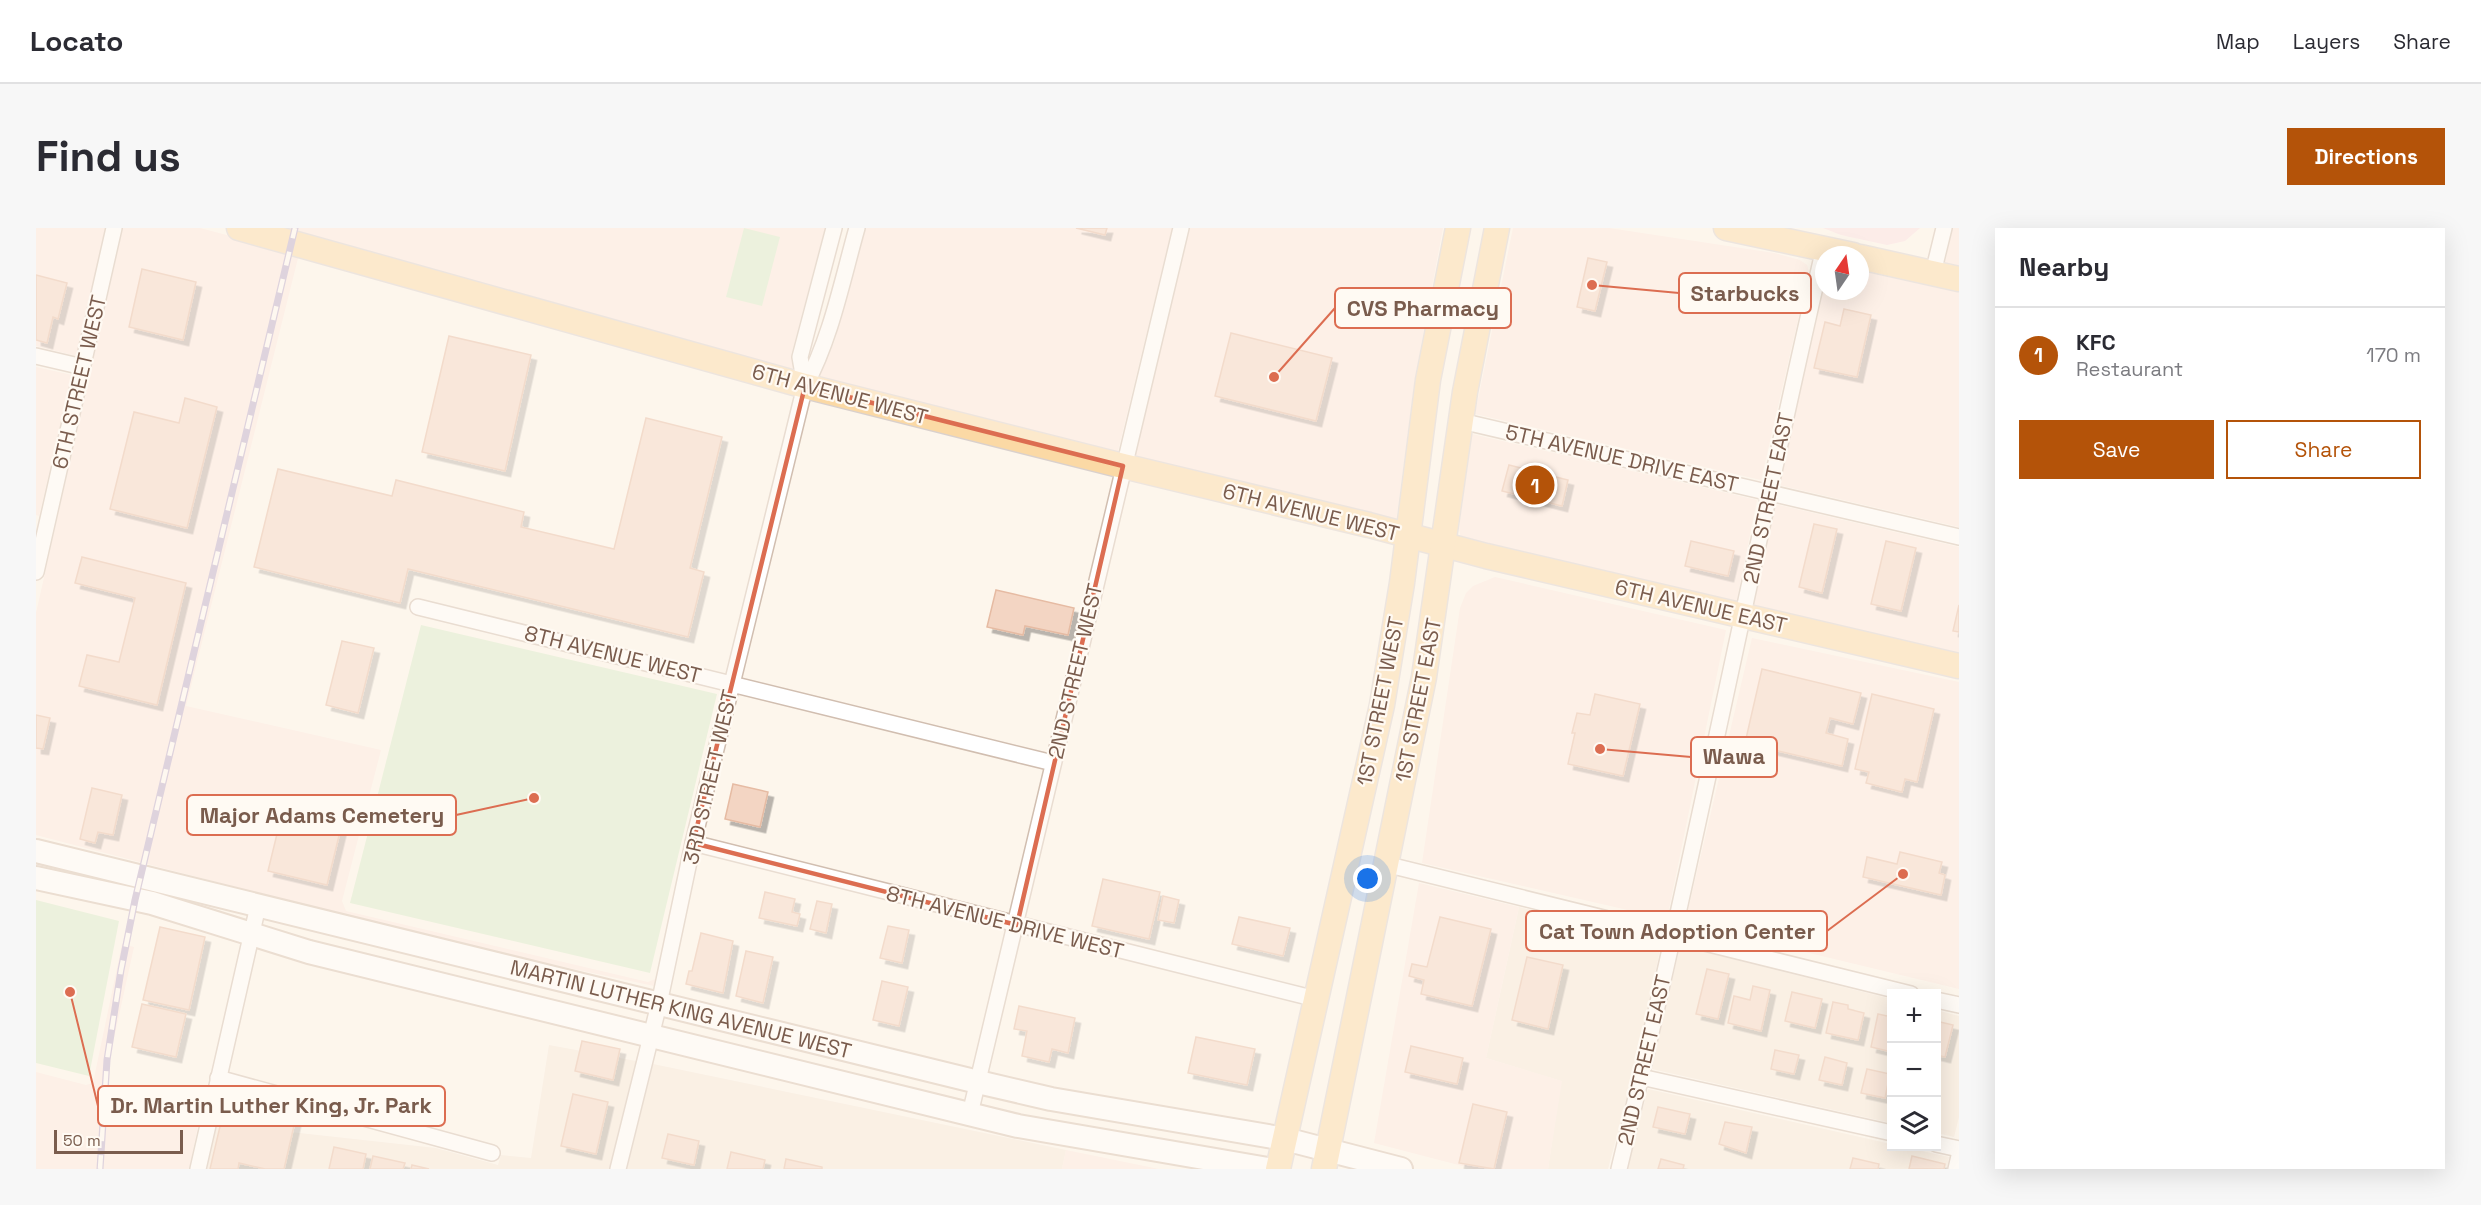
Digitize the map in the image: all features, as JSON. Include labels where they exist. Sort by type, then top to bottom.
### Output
[{"type":"main road","name":"6TH AVENUE WEST","points":[[239,228],[805,386],[1444,546]]},
{"type":"main road","name":"1ST STREET WEST","points":[[1278,1169],[1380,714],[1408,536],[1428,380],[1458,228]]},
{"type":"main road","name":"1ST STREET EAST","points":[[1327,1159],[1385,864],[1419,706],[1461,421],[1497,228]]},
{"type":"main road","points":[[1726,228],[1815,246]]},
{"type":"main road","points":[[1869,259],[1959,279]]},
{"type":"main road","name":"6TH AVENUE EAST","points":[[1444,546],[1959,666]]},
{"type":"street","name":"6TH STREET WEST","points":[[36,572],[41,527],[83,367],[114,228]]},
{"type":"street","name":"3RD STREET WEST","points":[[805,386],[800,357],[834,228]]},
{"type":"street","name":"3RD STREET WEST","points":[[618,1169],[659,1004],[693,843],[805,386],[817,363],[825,340],[857,228]]},
{"type":"street","name":"2ND STREET WEST","points":[[970,1114],[1017,925],[1053,763],[1181,228]]},
{"type":"street","points":[[1933,273],[1944,228]]},
{"type":"street","name":"2ND STREET EAST","points":[[1619,1169],[1815,287]]},
{"type":"street","points":[[36,356],[83,367]]},
{"type":"street","name":"5TH AVENUE DRIVE EAST","points":[[1461,421],[1959,537]]},
{"type":"street","name":"8TH AVENUE WEST","points":[[418,607],[1053,763]]},
{"type":"street","name":"8TH AVENUE DRIVE WEST","points":[[693,843],[1316,999]]},
{"type":"street","name":"MARTIN LUTHER KING AVENUE WEST","points":[[36,851],[978,1082],[1063,1101],[1286,1138],[1327,1159],[1401,1169]]},
{"type":"street","points":[[1385,864],[1895,989]]},
{"type":"street","name":"MARTIN LUTHER KING AVENUE WEST","points":[[36,878],[152,903],[318,954],[970,1114],[1079,1137],[1268,1169]]},
{"type":"street","points":[[198,1169],[258,906]]},
{"type":"street","points":[[1941,1001],[1959,1005]]},
{"type":"street","points":[[1641,1077],[1887,1132]]},
{"type":"street","points":[[218,1078],[492,1153]]},
{"type":"street","points":[[1941,1145],[1959,1149]]},
{"type":"street","points":[[1956,1169],[1959,1156]]},
{"type":"highlighted area","points":[[805,386],[1123,466],[1017,925],[693,843]]},
{"type":"shaded area","points":[[36,228],[105,228],[77,356],[36,346]]},
{"type":"shaded area","points":[[123,228],[200,228],[299,254],[186,706],[381,750],[342,901],[346,911],[648,982],[655,979],[654,986],[451,943],[36,835],[36,613]]},
{"type":"shaded area","points":[[279,228],[825,228],[791,355],[793,373]]},
{"type":"shaded area","points":[[866,228],[1172,228],[1117,455],[818,380],[834,343]]},
{"type":"shaded area","points":[[1190,228],[1443,228],[1415,378],[1396,522],[1134,459]]},
{"type":"shaded area","points":[[1513,228],[1609,228],[1774,253],[1800,260],[1807,265],[1809,272],[1761,480],[1475,414]]},
{"type":"shaded area","points":[[1823,228],[1920,228],[1905,241],[1887,245],[1841,235]]},
{"type":"shaded area","points":[[1953,228],[1959,228],[1959,269],[1944,266]]},
{"type":"shaded area","points":[[1869,269],[1959,290],[1959,527],[1779,485],[1821,300],[1869,300]]},
{"type":"shaded area","points":[[36,367],[72,375],[39,516],[36,515]]},
{"type":"shaded area","points":[[1472,434],[1757,500],[1736,604],[1461,539],[1459,529]]},
{"type":"shaded area","points":[[1775,504],[1959,547],[1959,655],[1753,608]]},
{"type":"shaded area","points":[[1495,577],[1726,630],[1667,919],[1422,863],[1460,608],[1466,593],[1473,586]]},
{"type":"shaded area","points":[[1752,638],[1959,682],[1959,989],[1685,923]]},
{"type":"shaded area","points":[[1419,883],[1519,907],[1486,1058],[1562,1081],[1548,1169],[1474,1169],[1374,1143]]},
{"type":"shaded area","points":[[1519,907],[1662,941],[1633,1075],[1608,1169],[1548,1169],[1561,1081],[1486,1058]]},
{"type":"shaded area","points":[[122,944],[134,947],[102,1093],[199,1121],[189,1169],[36,1169],[36,1072],[86,1085],[93,1083]]},
{"type":"shaded area","points":[[1680,946],[1887,998],[1887,1122],[1652,1069]]},
{"type":"shaded area","points":[[1941,1011],[1959,1016],[1959,1117],[1954,1137],[1941,1134]]},
{"type":"shaded area","points":[[549,1045],[636,1061],[609,1169],[207,1169],[217,1124],[436,1148],[498,1165],[501,1155],[531,1158]]},
{"type":"shaded area","points":[[653,1064],[1066,1150],[1062,1169],[627,1169]]},
{"type":"shaded area","points":[[1648,1089],[1887,1143],[1887,1151],[1922,1151],[1949,1157],[1947,1169],[1627,1169]]},
{"type":"shaded area","points":[[1066,1150],[1159,1169],[1062,1169]]},
{"type":"green space","points":[[744,228],[780,237],[762,306],[726,297]]},
{"type":"green space","points":[[421,625],[717,694],[650,973],[350,903]]},
{"type":"green space","points":[[36,900],[119,921],[89,1076],[36,1063]]},
{"type":"building","points":[[1076,228],[1107,228],[1105,235]]},
{"type":"building","points":[[1588,258],[1607,262],[1595,311],[1577,307]]},
{"type":"building","points":[[142,269],[196,282],[183,340],[129,327]]},
{"type":"building","points":[[36,275],[67,283],[58,319],[53,317],[47,343],[36,340]]},
{"type":"building","points":[[1844,309],[1871,315],[1857,377],[1814,368],[1825,322],[1840,326]]},
{"type":"building","points":[[1231,333],[1332,358],[1316,421],[1215,396]]},
{"type":"building","points":[[449,336],[531,355],[505,471],[422,452]]},
{"type":"building","points":[[185,398],[217,407],[187,528],[110,509],[134,412],[179,423]]},
{"type":"building","points":[[646,418],[722,437],[690,568],[704,572],[688,637],[408,569],[400,603],[254,567],[278,469],[392,496],[396,480],[524,512],[521,527],[614,549]]},
{"type":"building","points":[[1509,465],[1568,480],[1562,506],[1502,491]]},
{"type":"building","points":[[1814,524],[1837,529],[1822,593],[1799,587]]},
{"type":"building","points":[[1691,541],[1734,551],[1728,576],[1685,566]]},
{"type":"building","points":[[1886,541],[1916,548],[1901,611],[1871,604]]},
{"type":"building","points":[[82,557],[186,583],[157,705],[79,686],[87,655],[119,662],[135,598],[75,583]]},
{"type":"building","points":[[996,590],[1074,608],[1068,635],[1025,626],[1023,635],[987,627]]},
{"type":"building","points":[[1959,605],[1959,632],[1953,631]]},
{"type":"building","points":[[342,641],[374,648],[358,713],[326,705]]},
{"type":"building","points":[[1762,669],[1861,693],[1853,724],[1830,718],[1826,733],[1848,739],[1842,766],[1745,743]]},
{"type":"building","points":[[1595,694],[1640,704],[1623,776],[1568,764],[1577,713],[1590,715]]},
{"type":"building","points":[[1872,694],[1934,709],[1917,782],[1905,779],[1902,792],[1866,783],[1869,772],[1855,769]]},
{"type":"building","points":[[36,715],[50,718],[43,749],[36,748]]},
{"type":"building","points":[[733,784],[768,792],[760,827],[725,819]]},
{"type":"building","points":[[92,788],[122,795],[113,835],[98,832],[95,843],[80,839]]},
{"type":"building","points":[[286,797],[345,811],[327,885],[268,871]]},
{"type":"building","points":[[1900,852],[1942,862],[1939,873],[1945,875],[1941,895],[1863,877],[1867,857],[1897,864]]},
{"type":"building","points":[[1103,879],[1160,892],[1149,939],[1092,926]]},
{"type":"building","points":[[765,892],[795,899],[792,912],[800,914],[797,926],[759,918]]},
{"type":"building","points":[[1163,896],[1179,900],[1174,923],[1158,920]]},
{"type":"building","points":[[817,901],[832,904],[826,933],[810,929]]},
{"type":"building","points":[[1239,917],[1290,928],[1283,956],[1232,944]]},
{"type":"building","points":[[1440,917],[1491,929],[1472,1006],[1421,994],[1424,980],[1409,976],[1412,964],[1427,967]]},
{"type":"building","points":[[888,926],[909,930],[902,963],[880,958]]},
{"type":"building","points":[[160,927],[205,937],[189,1010],[143,1000]]},
{"type":"building","points":[[701,933],[733,941],[723,993],[686,984],[689,971],[692,971]]},
{"type":"building","points":[[746,951],[773,957],[763,1003],[736,996]]},
{"type":"building","points":[[1527,957],[1563,965],[1548,1029],[1512,1020]]},
{"type":"building","points":[[1707,969],[1729,974],[1718,1019],[1696,1014]]},
{"type":"building","points":[[882,981],[908,987],[899,1026],[873,1020]]},
{"type":"building","points":[[1753,986],[1770,990],[1761,1031],[1728,1023],[1734,996],[1750,1000]]},
{"type":"building","points":[[1792,992],[1822,999],[1815,1028],[1785,1021]]},
{"type":"building","points":[[1833,1002],[1848,1005],[1848,1009],[1864,1013],[1858,1040],[1826,1033]]},
{"type":"building","points":[[142,1004],[186,1014],[176,1057],[132,1047]]},
{"type":"building","points":[[1019,1006],[1075,1018],[1068,1053],[1052,1049],[1049,1062],[1022,1056],[1027,1031],[1014,1029]]},
{"type":"building","points":[[1878,1014],[1887,1016],[1887,1051],[1871,1047]]},
{"type":"building","points":[[1941,1022],[1953,1025],[1945,1057],[1941,1056]]},
{"type":"building","points":[[1196,1037],[1255,1049],[1247,1085],[1188,1073]]},
{"type":"building","points":[[582,1041],[620,1049],[613,1080],[575,1071]]},
{"type":"building","points":[[1411,1046],[1463,1058],[1457,1084],[1405,1072]]},
{"type":"building","points":[[1775,1050],[1799,1055],[1794,1074],[1771,1069]]},
{"type":"building","points":[[1825,1057],[1847,1063],[1842,1085],[1819,1080]]},
{"type":"building","points":[[1867,1069],[1887,1073],[1885,1098],[1861,1093]]},
{"type":"building","points":[[573,1094],[608,1102],[596,1154],[561,1146]]},
{"type":"building","points":[[226,1101],[296,1117],[284,1169],[265,1169],[239,1163],[238,1169],[210,1169]]},
{"type":"building","points":[[1473,1104],[1507,1112],[1494,1169],[1459,1163]]},
{"type":"building","points":[[1658,1107],[1690,1114],[1685,1134],[1653,1127]]},
{"type":"building","points":[[1725,1122],[1752,1127],[1746,1153],[1719,1144]]},
{"type":"building","points":[[668,1134],[699,1141],[694,1165],[662,1158]]},
{"type":"building","points":[[334,1147],[366,1154],[363,1169],[329,1169]]},
{"type":"building","points":[[731,1152],[765,1160],[763,1169],[727,1169]]},
{"type":"building","points":[[373,1156],[405,1163],[403,1169],[370,1169]]},
{"type":"building","points":[[1912,1156],[1945,1164],[1944,1169],[1909,1169]]},
{"type":"building","points":[[1853,1158],[1879,1164],[1878,1169],[1850,1169]]},
{"type":"building","points":[[786,1159],[822,1167],[822,1169],[784,1169]]},
{"type":"building","points":[[1661,1159],[1684,1165],[1683,1169],[1658,1169]]},
{"type":"building","points":[[412,1165],[429,1169],[411,1169]]},
{"type":"railway","points":[[100,1169],[107,1060],[135,900],[295,228]]},
{"type":"place","name":"Starbucks","points":[[1592,285]]},
{"type":"place","name":"CVS Pharmacy","points":[[1274,377]]},
{"type":"place","name":"KFC","points":[[1535,485]]},
{"type":"place","name":"Wawa","points":[[1600,749]]},
{"type":"place","name":"Major Adams Cemetery","points":[[534,798]]},
{"type":"place","name":"Cat Town Adoption Center","points":[[1903,874]]},
{"type":"place","name":"Dr. Martin Luther King, Jr. Park","points":[[70,992]]}]
